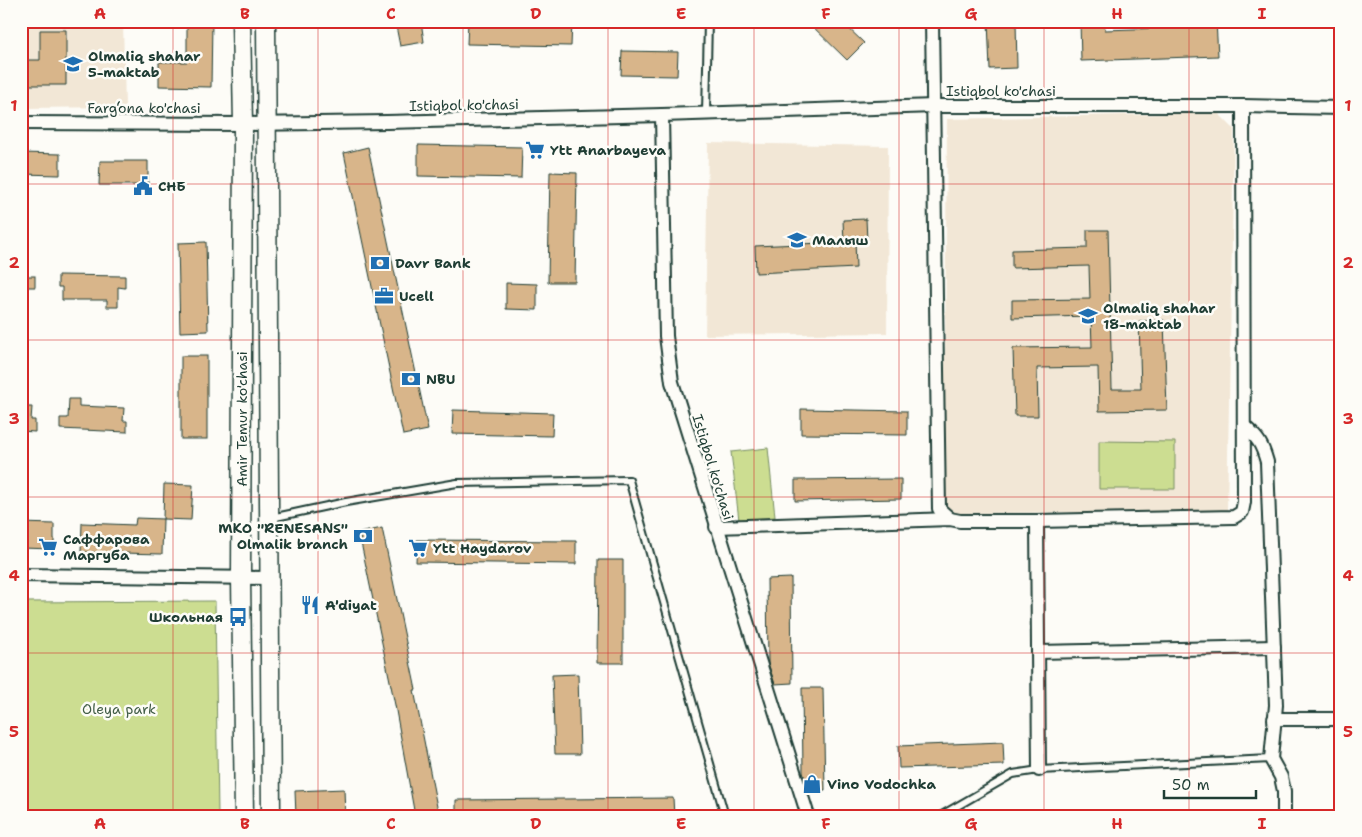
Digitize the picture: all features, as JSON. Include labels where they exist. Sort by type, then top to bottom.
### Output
[{"type":"main road","name":"Amir Temur ko'chasi","points":[[241,21],[243,124],[241,578],[244,816]]},
{"type":"main road","name":"Amir Temur ko'chasi","points":[[266,21],[271,816]]},
{"type":"street","points":[[932,21],[939,509],[950,519]]},
{"type":"street","name":"Istiqbol ko'chasi","points":[[267,124],[662,115],[934,106],[1244,106],[1341,108]]},
{"type":"street","points":[[716,527],[950,519],[1037,521],[1234,516],[1242,512],[1244,502],[1244,106]]},
{"type":"street","name":"Istiqbol ko'chasi","points":[[662,115],[666,336],[672,382],[808,816]]},
{"type":"street","name":"Farg‘ona ko'chasi","points":[[21,123],[267,124]]},
{"type":"street","points":[[1244,426],[1257,437],[1267,462],[1276,705],[1271,759],[1281,776],[1284,791],[1284,816]]},
{"type":"street","points":[[1037,521],[1039,770]]},
{"type":"street","points":[[21,575],[270,578]]},
{"type":"street","points":[[1038,652],[1274,647]]},
{"type":"street","points":[[1274,719],[1341,718]]},
{"type":"lane","points":[[706,113],[708,21]]},
{"type":"lane","points":[[270,518],[346,502],[457,483],[629,480],[726,816]]},
{"type":"lane","points":[[940,816],[1013,774],[1039,770],[1271,759]]},
{"type":"shaded area","name":"Olmaliq shahar 5-maktab","points":[[21,21],[123,21],[125,107],[21,108]]},
{"type":"shaded area","name":"Olmaliq shahar 18-maktab","points":[[1218,113],[1234,129],[1227,512],[954,513],[944,503],[947,119]]},
{"type":"shaded area","name":"Малыш","points":[[708,143],[888,146],[887,333],[705,335]]},
{"type":"green space","points":[[1099,441],[1175,442],[1175,489],[1099,489]]},
{"type":"green space","points":[[768,448],[775,517],[739,520],[731,452]]},
{"type":"green space","name":"Oleya park","points":[[215,601],[218,816],[21,816],[21,602]]},
{"type":"building","points":[[187,21],[212,21],[211,87],[159,86],[159,62],[187,62]]},
{"type":"building","points":[[395,21],[421,21],[424,42],[400,46]]},
{"type":"building","points":[[468,21],[572,21],[571,46],[467,44]]},
{"type":"building","points":[[807,21],[841,21],[864,43],[847,60]]},
{"type":"building","points":[[988,21],[1016,21],[1017,68],[990,69]]},
{"type":"building","points":[[1080,21],[1104,21],[1105,30],[1192,27],[1192,21],[1216,21],[1218,56],[1081,61]]},
{"type":"building","points":[[40,30],[66,30],[66,85],[21,85],[21,60],[40,60]]},
{"type":"building","points":[[622,51],[678,52],[677,76],[621,75]]},
{"type":"building","points":[[418,145],[522,147],[521,178],[418,176]]},
{"type":"building","points":[[368,147],[428,430],[403,435],[344,153]]},
{"type":"building","points":[[21,153],[60,154],[60,175],[21,174]]},
{"type":"building","points":[[100,161],[148,161],[148,185],[99,185]]},
{"type":"building","points":[[550,172],[577,173],[575,282],[548,282]]},
{"type":"building","points":[[866,219],[867,241],[855,241],[856,268],[756,273],[755,246],[844,242],[843,220]]},
{"type":"building","points":[[1087,230],[1108,230],[1112,389],[1141,389],[1139,321],[1164,320],[1167,410],[1099,411],[1098,367],[1037,368],[1038,416],[1015,416],[1013,348],[1092,347],[1091,316],[1012,318],[1012,300],[1090,299],[1089,266],[1012,268],[1012,250],[1087,248]]},
{"type":"building","points":[[206,242],[208,331],[180,332],[178,243]]},
{"type":"building","points":[[58,275],[125,276],[125,288],[118,287],[118,307],[107,307],[107,300],[62,300],[62,287],[58,287]]},
{"type":"building","points":[[21,276],[35,276],[35,287],[21,287]]},
{"type":"building","points":[[506,283],[537,284],[537,310],[506,309]]},
{"type":"building","points":[[181,356],[207,356],[207,439],[181,439]]},
{"type":"building","points":[[69,399],[79,399],[79,406],[124,408],[123,421],[127,421],[127,432],[60,429],[60,418],[68,418]]},
{"type":"building","points":[[21,407],[32,407],[31,420],[35,420],[35,432],[21,431]]},
{"type":"building","points":[[801,409],[907,411],[907,435],[801,434]]},
{"type":"building","points":[[453,410],[553,413],[552,436],[452,434]]},
{"type":"building","points":[[901,479],[901,499],[795,501],[795,480]]},
{"type":"building","points":[[164,484],[193,485],[191,520],[163,519]]},
{"type":"building","points":[[136,518],[163,519],[162,554],[81,552],[82,523],[135,525]]},
{"type":"building","points":[[21,523],[54,524],[54,549],[21,548]]},
{"type":"building","points":[[382,528],[416,690],[414,690],[438,812],[419,816],[415,816],[395,705],[359,533]]},
{"type":"building","points":[[417,540],[576,541],[576,564],[416,562]]},
{"type":"building","points":[[598,560],[623,560],[623,663],[597,663]]},
{"type":"building","points":[[791,578],[792,683],[775,684],[768,663],[767,579]]},
{"type":"building","points":[[578,674],[580,754],[555,754],[552,675]]},
{"type":"building","points":[[802,688],[823,688],[825,790],[808,790],[803,772]]},
{"type":"building","points":[[1003,742],[1004,765],[899,768],[898,746]]},
{"type":"building","points":[[344,789],[345,816],[296,816],[295,791]]},
{"type":"building","points":[[673,798],[674,816],[456,816],[456,800]]},
{"type":"place","name":"Olmaliq shahar 5-maktab","points":[[73,64]]},
{"type":"place","name":"Ytt Anarbayeva","points":[[535,150]]},
{"type":"place","name":"СНБ","points":[[143,186]]},
{"type":"place","name":"Малыш","points":[[797,240]]},
{"type":"place","name":"Davr Bank","points":[[380,263]]},
{"type":"place","name":"Ucell","points":[[384,296]]},
{"type":"place","name":"Olmaliq shahar 18-maktab","points":[[1088,316]]},
{"type":"place","name":"NBU","points":[[411,379]]},
{"type":"place","name":"MKO \"RENESANS\" Olmalik branch","points":[[363,536]]},
{"type":"place","name":"Саффарова Маргуба","points":[[48,547]]},
{"type":"place","name":"Ytt Haydarov","points":[[418,548]]},
{"type":"place","name":"A'diyat","points":[[310,605]]},
{"type":"place","name":"Школьная","points":[[238,617]]},
{"type":"place","name":"Vino Vodochka","points":[[812,784]]}]
